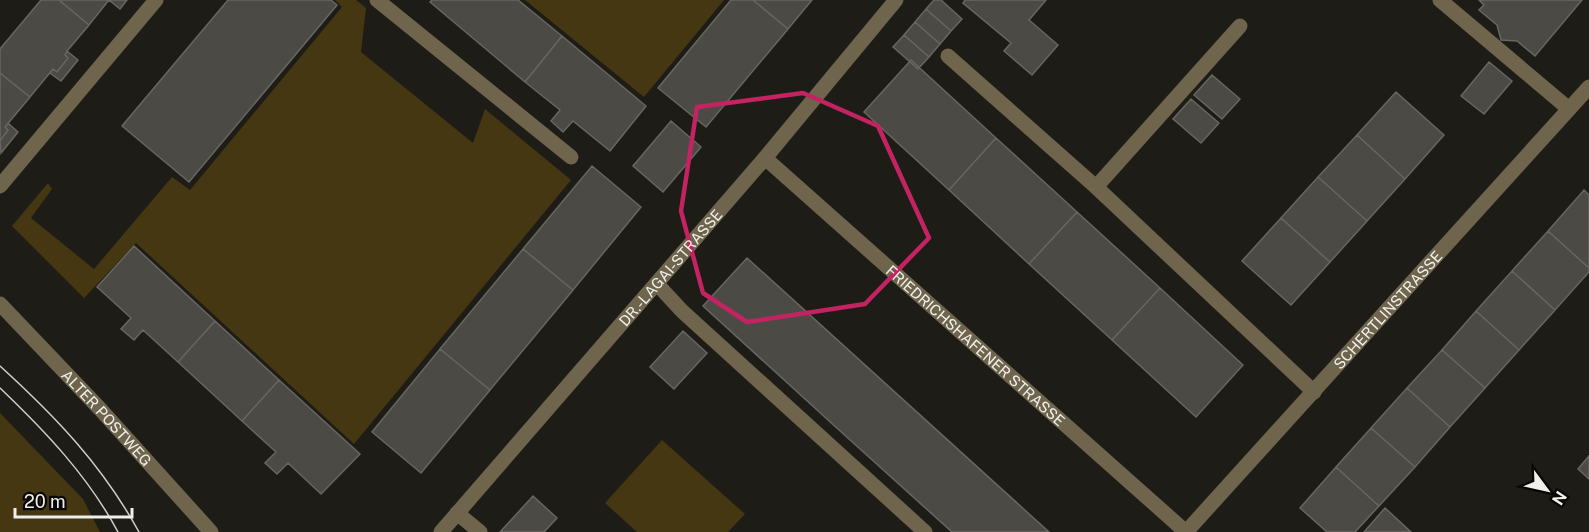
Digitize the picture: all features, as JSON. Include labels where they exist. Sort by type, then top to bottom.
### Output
[{"type":"street","points":[[0,186],[156,0]]},
{"type":"street","points":[[377,0],[571,157]]},
{"type":"street","name":"DR.-LAGAI-STRASSE","points":[[441,532],[657,285],[896,0]]},
{"type":"street","points":[[1440,0],[1569,109]]},
{"type":"street","points":[[1096,187],[1240,26]]},
{"type":"street","points":[[948,56],[1096,187],[1314,392]]},
{"type":"street","name":"SCHERTLINSTRASSE","points":[[1186,532],[1589,87]]},
{"type":"street","name":"FRIEDRICHSHAFENER STRASSE","points":[[765,158],[1186,532]]},
{"type":"street","points":[[657,285],[690,318],[925,532]]},
{"type":"street","name":"ALTER POSTWEG","points":[[0,304],[101,410],[211,532]]},
{"type":"street","points":[[457,513],[480,532]]},
{"type":"highlighted area","points":[[803,93],[878,126],[929,238],[865,304],[747,322],[703,293],[681,211],[697,107]]},
{"type":"shaded area","points":[[335,0],[356,0],[366,8],[361,52],[473,143],[485,109],[571,180],[354,444],[136,243],[84,298],[12,226],[48,183],[52,189],[31,218],[94,269],[172,177],[190,190],[342,7]]},
{"type":"shaded area","points":[[525,0],[724,0],[644,97]]},
{"type":"shaded area","points":[[0,413],[83,499],[100,532],[0,532]]},
{"type":"shaded area","points":[[662,440],[745,514],[728,532],[637,532],[605,503]]},
{"type":"building","points":[[41,0],[59,0],[89,25],[67,51],[65,55],[68,58],[57,72],[53,69],[30,97],[0,73],[0,49]]},
{"type":"building","points":[[59,0],[109,0],[89,25]]},
{"type":"building","points":[[109,0],[127,0],[120,9]]},
{"type":"building","points":[[228,0],[331,0],[337,5],[189,182],[122,126]]},
{"type":"building","points":[[432,0],[518,0],[562,36],[525,82],[430,2]]},
{"type":"building","points":[[731,0],[753,0],[788,29],[706,127],[658,88]]},
{"type":"building","points":[[753,0],[812,0],[788,29]]},
{"type":"building","points":[[934,0],[941,0],[962,19],[951,31],[926,9]]},
{"type":"building","points":[[965,0],[1046,0],[1029,20],[1058,45],[1032,75],[1004,51],[1011,43],[963,3]]},
{"type":"building","points":[[1479,0],[1582,0],[1535,56],[1517,41],[1501,40],[1497,25],[1479,10],[1484,5]]},
{"type":"building","points":[[926,9],[951,31],[940,44],[915,22]]},
{"type":"building","points":[[915,22],[940,44],[929,57],[904,35]]},
{"type":"building","points":[[904,35],[929,57],[918,69],[893,47]]},
{"type":"building","points":[[562,36],[646,106],[610,151],[573,121],[563,132],[551,121],[560,110],[525,82]]},
{"type":"building","points":[[67,51],[78,60],[61,81],[50,73],[53,69],[57,72],[68,58],[65,55]]},
{"type":"building","points":[[911,60],[996,138],[949,190],[864,112]]},
{"type":"building","points":[[1489,62],[1512,81],[1484,114],[1461,96]]},
{"type":"building","points":[[0,73],[30,97],[5,127],[8,130],[0,141]]},
{"type":"building","points":[[1212,75],[1240,99],[1222,119],[1194,95]]},
{"type":"building","points":[[1396,92],[1444,135],[1405,179],[1357,135]]},
{"type":"building","points":[[1191,99],[1219,123],[1201,143],[1173,119]]},
{"type":"building","points":[[671,121],[701,147],[663,192],[633,166]]},
{"type":"building","points":[[8,123],[18,132],[1,153],[0,141],[8,130],[5,127]]},
{"type":"building","points":[[1357,135],[1405,179],[1367,221],[1318,177]]},
{"type":"building","points":[[996,138],[1077,212],[1029,264],[949,190]]},
{"type":"building","points":[[592,166],[641,207],[573,290],[523,249]]},
{"type":"building","points":[[1318,177],[1367,221],[1330,262],[1281,218]]},
{"type":"building","points":[[1584,190],[1589,195],[1589,268],[1548,231]]},
{"type":"building","points":[[1077,212],[1160,288],[1112,340],[1029,264]]},
{"type":"building","points":[[1281,218],[1330,262],[1291,305],[1242,261]]},
{"type":"building","points":[[1548,231],[1589,268],[1589,272],[1555,310],[1512,271]]},
{"type":"building","points":[[134,246],[215,321],[178,362],[143,330],[134,340],[121,329],[131,318],[97,287]]},
{"type":"building","points":[[523,249],[573,290],[490,390],[440,349]]},
{"type":"building","points":[[747,258],[1049,532],[952,532],[839,430],[703,306]]},
{"type":"building","points":[[1512,271],[1555,310],[1519,350],[1476,311]]},
{"type":"building","points":[[1160,288],[1243,365],[1196,417],[1112,340]]},
{"type":"building","points":[[1476,311],[1519,350],[1485,388],[1442,350]]},
{"type":"building","points":[[215,321],[279,380],[242,421],[178,362]]},
{"type":"building","points":[[683,331],[707,353],[674,389],[650,367]]},
{"type":"building","points":[[440,349],[490,390],[421,473],[372,432]]},
{"type":"building","points":[[1442,350],[1485,388],[1450,427],[1407,388]]},
{"type":"building","points":[[279,380],[360,454],[321,494],[288,463],[277,474],[265,463],[276,452],[242,421]]},
{"type":"building","points":[[1407,388],[1450,427],[1415,467],[1371,428]]},
{"type":"building","points":[[1371,428],[1415,467],[1379,506],[1336,467]]},
{"type":"building","points":[[1589,456],[1589,479],[1578,469]]},
{"type":"building","points":[[1336,467],[1379,506],[1355,532],[1327,532],[1300,508]]},
{"type":"building","points":[[533,496],[557,518],[544,532],[500,532]]},
{"type":"building","points":[[1385,508],[1411,532],[1364,532]]},
{"type":"tram line","points":[[0,366],[59,423],[94,463],[139,532]]},
{"type":"tram line","points":[[0,388],[65,455],[93,492],[118,532]]}]
